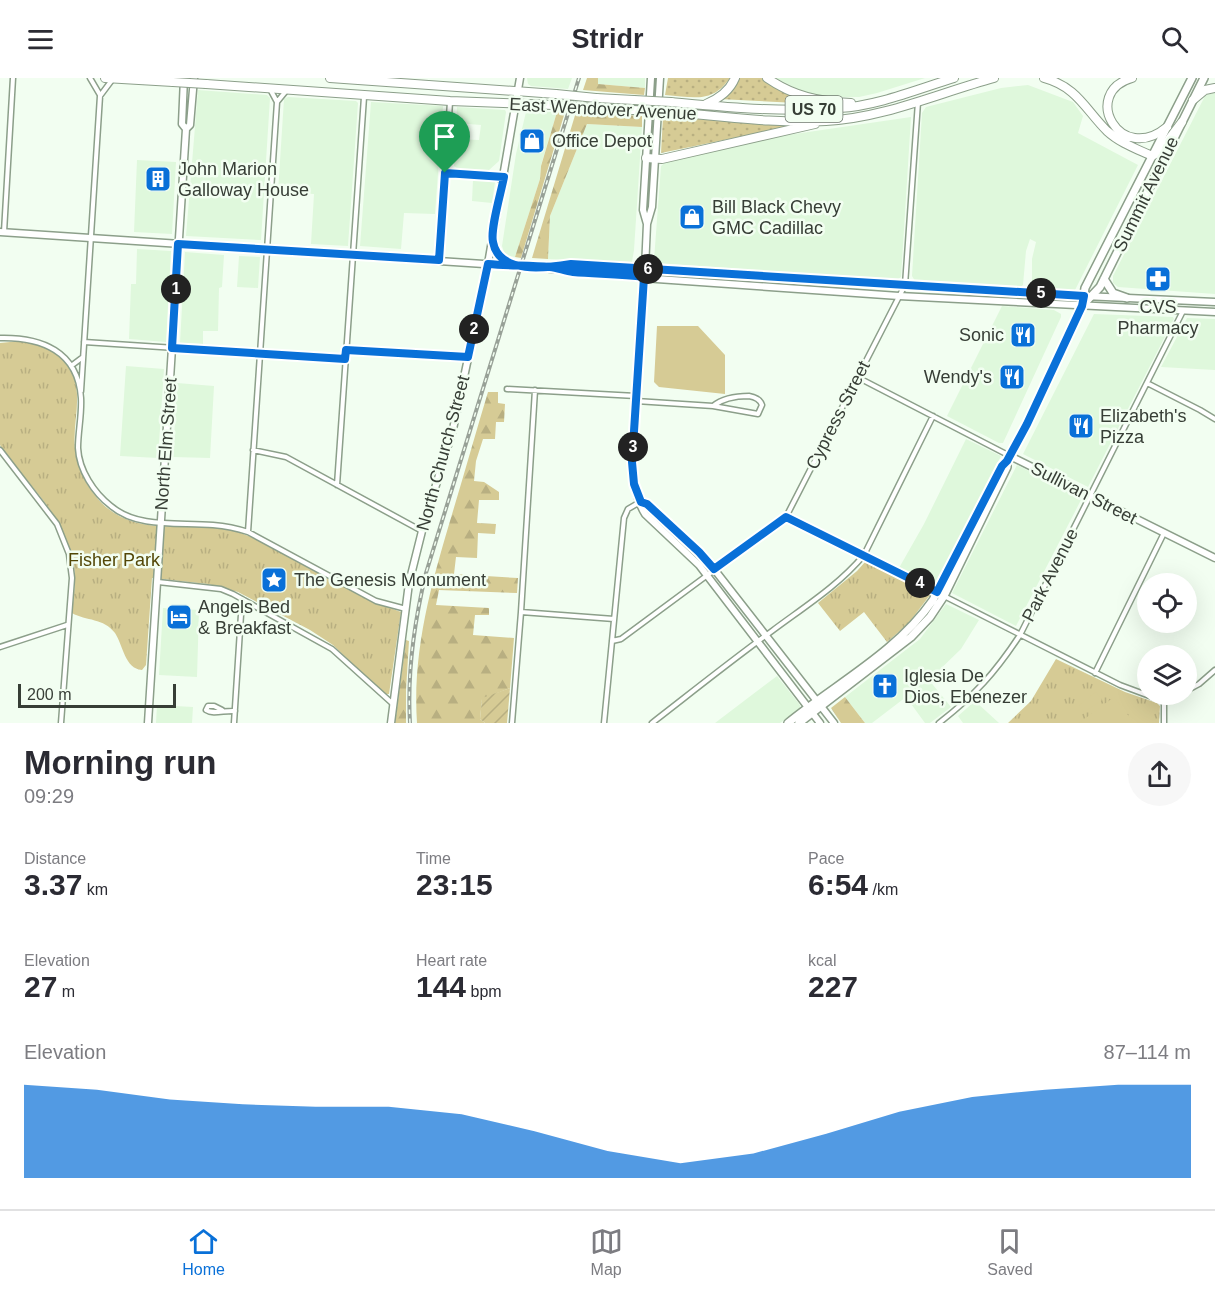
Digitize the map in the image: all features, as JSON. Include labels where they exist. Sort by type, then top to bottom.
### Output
[{"type":"highway","name":"US 70","points":[[105,78],[113,79]]},
{"type":"highway","name":"East Wendover Avenue","points":[[330,78],[453,83],[518,92],[784,110],[841,108],[864,104],[954,78]]},
{"type":"highway","points":[[704,105],[722,96],[735,78]]},
{"type":"highway","points":[[767,78],[805,98],[826,102],[864,104]]},
{"type":"highway","name":"East Wendover Avenue","points":[[113,79],[450,101],[670,112],[778,121],[827,121],[875,114],[993,78]]},
{"type":"highway","points":[[1044,78],[1057,81],[1069,88],[1108,132],[1152,156],[1160,151],[1182,122]]},
{"type":"highway","points":[[1132,78],[1124,80],[1110,94],[1107,104],[1112,123],[1119,132],[1129,137],[1143,139],[1159,134],[1167,127]]},
{"type":"highway","points":[[1192,100],[1205,90],[1215,88]]},
{"type":"highway","points":[[650,158],[662,159],[827,121]]},
{"type":"main road","name":"North Elm Street","points":[[184,78],[182,124],[186,129]]},
{"type":"main road","name":"North Elm Street","points":[[148,723],[186,129],[190,125],[194,78]]},
{"type":"main road","name":"North Church Street","points":[[391,723],[409,583],[453,429],[488,264],[519,78]]},
{"type":"main road","points":[[650,158],[651,78]]},
{"type":"main road","points":[[660,78],[643,210],[647,224],[632,470],[634,484],[641,507],[652,522],[707,574],[820,723]]},
{"type":"main road","name":"Summit Avenue","points":[[788,723],[810,711],[911,637],[930,617],[1001,480],[1009,458],[1082,306],[1085,288],[1192,79]]},
{"type":"main road","name":"Summit Avenue","points":[[1082,306],[1093,297],[1104,279],[1202,81]]},
{"type":"main road","points":[[2,232],[532,267],[571,264],[1093,297],[1215,302]]},
{"type":"main road","points":[[492,240],[499,256],[515,266]]},
{"type":"main road","points":[[552,267],[570,272],[899,296],[1183,311],[1215,310]]},
{"type":"main road","points":[[1104,279],[1113,293],[1127,298]]},
{"type":"main road","points":[[940,298],[952,288]]},
{"type":"main road","points":[[1183,311],[1189,304],[1207,301]]},
{"type":"main road","name":"Sullivan Street","points":[[1009,458],[1215,558]]},
{"type":"main road","points":[[641,502],[647,504],[714,569],[834,723]]},
{"type":"main road","name":"Summit Avenue","points":[[799,723],[810,711]]},
{"type":"street","points":[[2,232],[14,78]]},
{"type":"street","points":[[90,78],[100,96]]},
{"type":"street","points":[[113,79],[100,96],[90,238],[78,449],[81,464],[88,479],[98,494],[115,509],[142,520],[226,526],[248,532],[376,601],[407,609]]},
{"type":"street","points":[[248,532],[277,102],[269,88]]},
{"type":"street","points":[[277,102],[288,89]]},
{"type":"street","points":[[337,485],[364,95]]},
{"type":"street","points":[[439,260],[450,101]]},
{"type":"street","name":"Cypress Street","points":[[612,641],[621,639],[786,517],[905,285],[918,102]]},
{"type":"street","points":[[445,173],[504,177]]},
{"type":"street","name":"Park Avenue","points":[[939,723],[966,702],[987,681],[1020,635],[1183,311]]},
{"type":"street","points":[[0,339],[27,339],[43,343],[58,351],[71,366],[81,395]]},
{"type":"street","points":[[84,342],[345,359]]},
{"type":"street","points":[[346,350],[468,357]]},
{"type":"street","points":[[71,366],[83,357]]},
{"type":"street","name":"Sullivan Street","points":[[857,377],[1009,458]]},
{"type":"street","points":[[1147,383],[1215,419]]},
{"type":"street","points":[[507,389],[636,398],[713,406],[756,414],[762,405],[761,401],[749,396],[733,397],[713,406]]},
{"type":"street","points":[[512,723],[535,390]]},
{"type":"street","points":[[653,723],[852,569],[864,555],[933,416]]},
{"type":"street","points":[[0,450],[57,524],[66,544],[72,578],[61,723]]},
{"type":"street","points":[[253,450],[286,457],[422,531]]},
{"type":"street","points":[[604,723],[624,515],[630,507],[641,502]]},
{"type":"street","points":[[786,517],[1095,673],[1137,692]]},
{"type":"street","points":[[1095,673],[1164,533]]},
{"type":"street","points":[[157,582],[220,589],[242,599],[332,649],[393,704]]},
{"type":"street","points":[[234,723],[242,599]]},
{"type":"street","points":[[521,612],[614,619]]},
{"type":"street","points":[[0,647],[67,626]]},
{"type":"street","points":[[1197,686],[1215,670]]},
{"type":"street","points":[[1164,705],[1164,723]]},
{"type":"street","points":[[222,710],[235,711]]},
{"type":"shaded area","points":[[527,78],[572,78],[568,89],[531,86]]},
{"type":"shaded area","points":[[598,78],[645,78],[645,88],[598,84]]},
{"type":"shaded area","points":[[775,78],[925,78],[877,93],[859,97],[840,97],[817,95]]},
{"type":"shaded area","points":[[1028,85],[1073,102],[1083,116],[1078,133],[1138,165],[1074,292],[1034,288],[1032,259],[1036,242],[1030,239],[1026,251],[1023,285],[1019,288],[915,281],[912,276],[922,113],[926,107],[1001,88]]},
{"type":"shaded area","points":[[198,90],[267,95],[270,98],[261,240],[186,236]]},
{"type":"shaded area","points":[[1215,92],[1215,294],[1118,287],[1113,283],[1113,276],[1205,96]]},
{"type":"shaded area","points":[[288,97],[356,101],[358,103],[348,246],[311,244],[314,194],[278,192],[284,99]]},
{"type":"shaded area","points":[[371,102],[443,106],[435,214],[404,213],[401,249],[360,246]]},
{"type":"shaded area","points":[[457,107],[505,110],[499,161],[489,170],[458,169],[454,166],[455,139],[479,140],[481,125],[456,123]]},
{"type":"shaded area","points":[[526,112],[557,112],[541,165],[540,179],[515,257],[505,255],[502,246],[516,154]]},
{"type":"shaded area","points":[[911,117],[901,277],[897,280],[657,263],[654,260],[661,166],[667,161],[754,140]]},
{"type":"shaded area","points":[[587,124],[642,127],[632,262],[548,259],[550,216]]},
{"type":"shaded area","points":[[137,160],[176,162],[172,234],[134,232]]},
{"type":"shaded area","points":[[473,180],[495,182],[492,203],[472,201]]},
{"type":"shaded area","points":[[137,249],[171,251],[166,342],[129,339],[131,284],[136,284]]},
{"type":"shaded area","points":[[185,252],[224,255],[222,287],[219,288],[218,331],[203,331],[203,344],[180,343]]},
{"type":"shaded area","points":[[239,256],[260,257],[258,288],[237,287]]},
{"type":"shaded area","points":[[1002,306],[1054,310],[1061,314],[1061,317],[1003,443],[999,443],[947,416]]},
{"type":"shaded area","points":[[1094,314],[1173,317],[1174,319],[1088,487],[1023,454]]},
{"type":"shaded area","points":[[1187,318],[1215,319],[1215,370],[1161,367]]},
{"type":"shaded area","points":[[126,366],[164,369],[158,458],[120,456]]},
{"type":"shaded area","points":[[177,383],[214,386],[210,458],[173,457]]},
{"type":"shaded area","points":[[966,439],[1001,456],[935,586],[899,568],[924,524]]},
{"type":"shaded area","points":[[1017,465],[1082,498],[1016,626],[952,593]]},
{"type":"shaded area","points":[[946,604],[979,620],[961,649],[929,680],[951,707],[930,723],[925,723],[906,697],[872,723],[865,723],[845,697],[920,639]]},
{"type":"shaded area","points":[[163,608],[199,610],[197,677],[159,675]]},
{"type":"shaded area","points":[[777,676],[800,705],[800,709],[780,723],[715,723]]},
{"type":"shaded area","points":[[975,701],[999,723],[963,723],[958,716]]},
{"type":"shaded area","points":[[157,705],[193,707],[192,723],[156,723]]},
{"type":"green space","points":[[587,78],[598,78],[598,84],[645,88],[644,95],[583,90]]},
{"type":"green space","points":[[668,78],[730,78],[716,92],[693,97],[665,95]]},
{"type":"green space","points":[[737,78],[763,78],[817,104],[719,99]]},
{"type":"green space","points":[[557,112],[565,112],[521,258],[515,257],[540,179],[541,166]]},
{"type":"green space","points":[[576,112],[642,116],[642,127],[587,124],[550,216],[548,259],[532,258]]},
{"type":"green space","points":[[663,117],[796,125],[661,153]]},
{"type":"green space","points":[[657,326],[698,326],[725,355],[725,394],[659,387],[654,382]]},
{"type":"green space","name":"Fisher Park","points":[[20,341],[51,351],[72,372],[77,394],[75,449],[77,461],[90,489],[108,509],[123,518],[140,523],[230,530],[246,535],[359,594],[401,612],[389,694],[384,694],[333,645],[310,630],[238,592],[208,584],[152,578],[146,665],[142,670],[136,669],[128,661],[111,628],[72,613],[75,576],[67,541],[50,510],[0,445],[0,343]]},
{"type":"green space","points":[[488,392],[498,392],[498,403],[505,404],[504,422],[496,422],[495,439],[483,439],[476,461],[474,481],[484,482],[499,492],[499,500],[479,500],[477,523],[496,524],[495,534],[478,533],[477,558],[456,557],[454,574],[518,578],[517,593],[439,590],[436,605],[489,608],[489,615],[475,615],[473,635],[514,638],[510,688],[482,699],[480,719],[485,723],[417,723],[418,669],[425,616],[438,563]]},
{"type":"green space","points":[[865,562],[930,595],[908,624],[887,642],[864,612],[840,631],[818,603]]},
{"type":"green space","points":[[406,640],[409,641],[406,723],[395,723]]},
{"type":"green space","points":[[1056,659],[1137,696],[1137,705],[1159,705],[1159,723],[1008,723],[1031,701]]},
{"type":"green space","points":[[510,688],[507,723],[485,723],[480,719],[482,698]]},
{"type":"green space","points":[[1096,692],[1102,700],[1084,712],[1079,705]]},
{"type":"green space","points":[[845,697],[865,723],[841,723],[831,708]]},
{"type":"green space","points":[[1114,697],[1134,723],[1079,723]]},
{"type":"railway","points":[[410,723],[412,648],[426,573],[579,78]]},
{"type":"place","name":"Office Depot","points":[[532,141]]},
{"type":"place","name":"John Marion Galloway House","points":[[158,179]]},
{"type":"place","name":"Bill Black Chevy GMC Cadillac","points":[[692,217]]},
{"type":"place","name":"CVS Pharmacy","points":[[1158,279]]},
{"type":"place","name":"Sonic","points":[[1023,335]]},
{"type":"place","name":"Wendy's","points":[[1012,377]]},
{"type":"place","name":"Elizabeth's Pizza","points":[[1081,426]]},
{"type":"place","name":"The Genesis Monument","points":[[274,580]]},
{"type":"place","name":"Angels Bed & Breakfast","points":[[179,617]]},
{"type":"place","name":"Iglesia De Dios, Ebenezer","points":[[885,686]]},
{"type":"route","points":[[445,173],[439,260],[178,244],[172,348],[345,359],[346,350],[468,357],[488,264],[496,265],[532,267],[552,267],[570,272],[644,277],[632,462],[634,484],[641,502],[647,504],[714,569],[786,517],[937,592],[1002,466],[1027,424],[1082,306],[1084,296],[571,264],[552,267],[515,266],[499,256],[492,240],[504,177],[445,173]]}]
